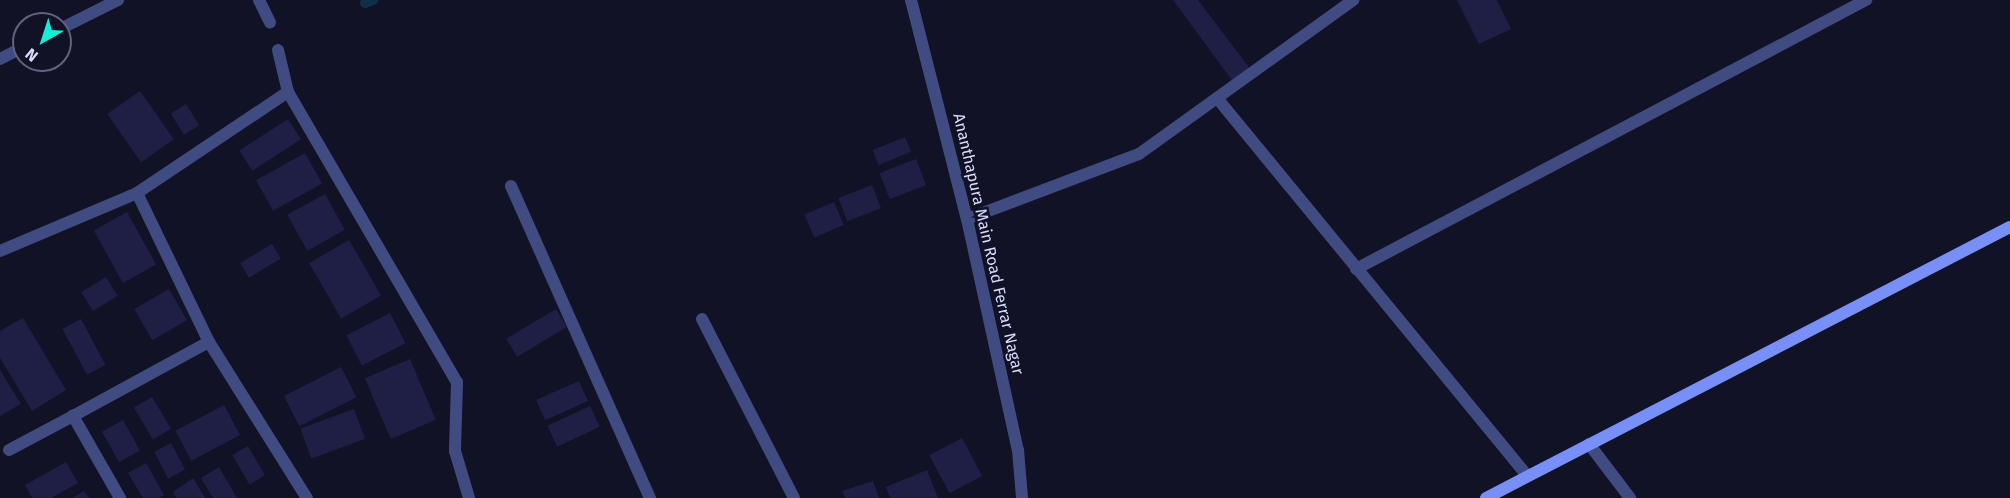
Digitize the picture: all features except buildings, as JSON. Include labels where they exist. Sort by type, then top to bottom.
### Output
[{"type":"main road","points":[[1486,498],[2010,227]]},
{"type":"street","points":[[72,23],[118,0]]},
{"type":"street","points":[[259,0],[270,22]]},
{"type":"street","name":"Ananthapura Main Road Ferrar Nagar","points":[[911,0],[967,219],[1018,450],[1022,498]]},
{"type":"street","points":[[967,219],[1139,154],[1353,0]]},
{"type":"street","points":[[1356,269],[1866,0]]},
{"type":"street","points":[[278,50],[288,92],[457,382],[455,451],[469,498]]},
{"type":"street","points":[[0,251],[137,193],[288,92]]},
{"type":"street","points":[[1217,98],[1527,476]]},
{"type":"street","points":[[511,186],[650,498]]},
{"type":"street","points":[[137,193],[209,342],[307,498]]},
{"type":"street","points":[[702,319],[795,498]]},
{"type":"street","points":[[9,450],[209,342]]},
{"type":"street","points":[[73,416],[120,498]]},
{"type":"street","points":[[1589,444],[1630,498]]},
{"type":"waterway","points":[[365,3],[373,0]]}]
